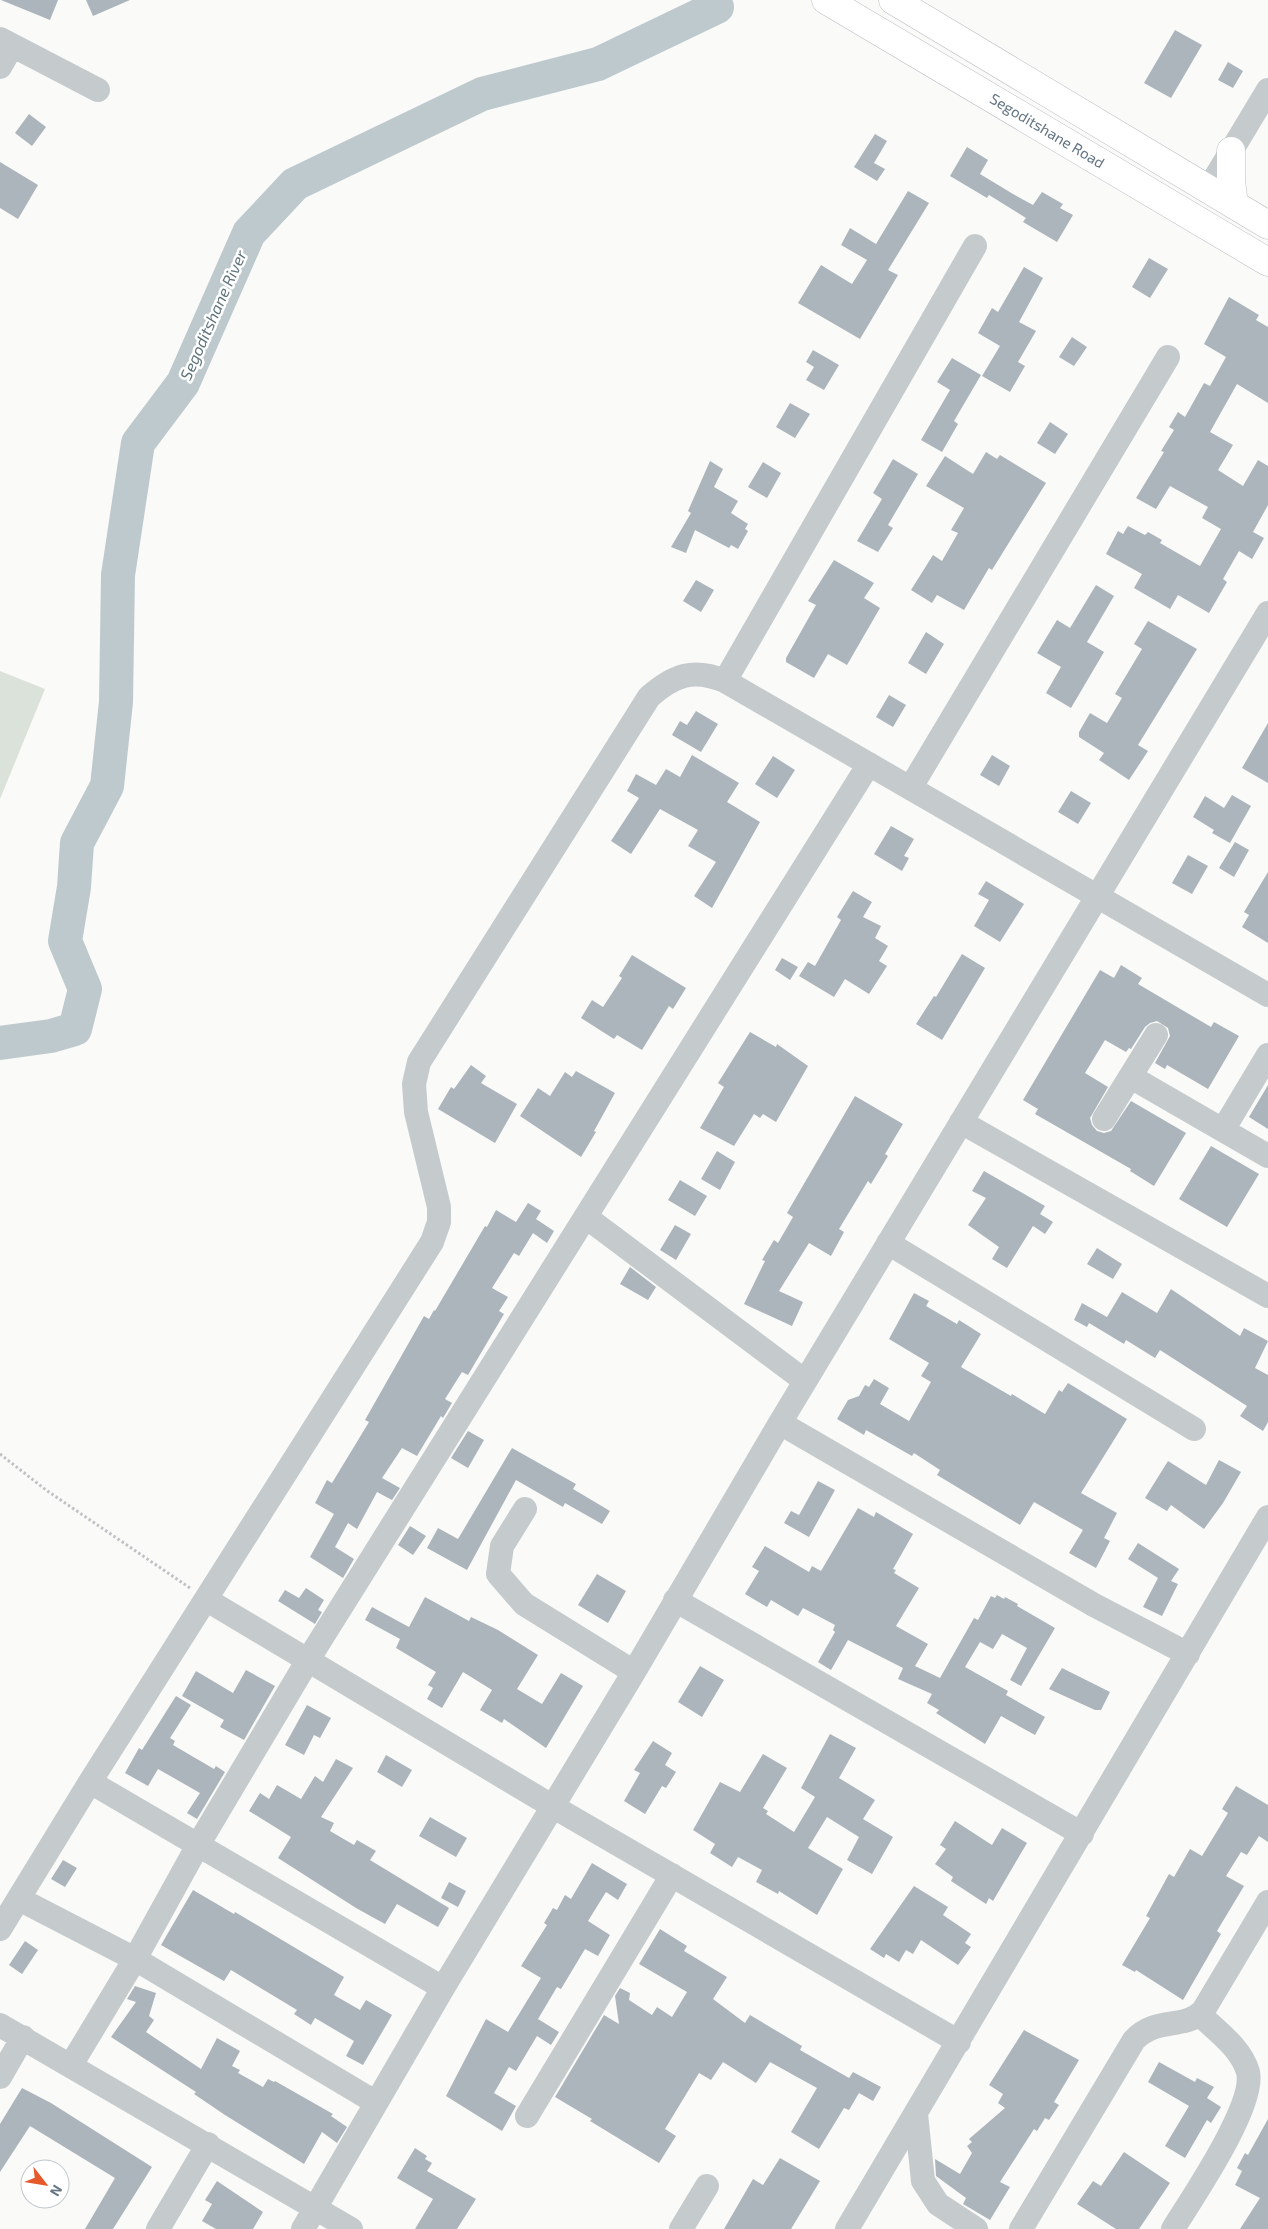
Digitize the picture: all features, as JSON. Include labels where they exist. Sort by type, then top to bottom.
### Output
[{"type":"main road","name":"Segoditshane Road","points":[[826,0],[1268,262]]},
{"type":"main road","points":[[893,0],[1268,225]]},
{"type":"main road","points":[[1231,151],[1231,181],[1234,204]]},
{"type":"street","points":[[0,67],[6,42],[98,90]]},
{"type":"street","points":[[1209,188],[1268,90]]},
{"type":"street","points":[[725,681],[975,246]]},
{"type":"street","points":[[911,787],[1168,357]]},
{"type":"street","points":[[303,2229],[375,2102],[634,1672],[804,1381],[1268,614]]},
{"type":"street","points":[[0,1929],[90,1782],[432,1242],[439,1222],[439,1207],[416,1112],[414,1084],[418,1062],[649,697],[662,685],[679,676],[704,675],[725,681],[1268,995]]},
{"type":"street","points":[[71,2065],[135,1959],[198,1845],[308,1660],[870,764]]},
{"type":"street","points":[[1104,1119],[1156,1035]]},
{"type":"street","points":[[1223,1130],[1268,1055]]},
{"type":"street","points":[[1130,1076],[1268,1156]]},
{"type":"street","points":[[961,1122],[1268,1296]]},
{"type":"street","points":[[586,1217],[804,1381]]},
{"type":"street","points":[[888,1243],[1194,1428]]},
{"type":"street","points":[[780,1423],[1094,1605],[1188,1654]]},
{"type":"street","points":[[525,1509],[502,1546],[498,1574],[524,1604],[634,1672]]},
{"type":"street","points":[[848,2229],[1268,1517]]},
{"type":"street","points":[[207,1600],[552,1806],[959,2042]]},
{"type":"street","points":[[675,1600],[1082,1834]]},
{"type":"street","points":[[90,1782],[443,1988]]},
{"type":"street","points":[[527,2116],[672,1875]]},
{"type":"street","points":[[19,1899],[135,1959],[375,2102]]},
{"type":"street","points":[[1021,2229],[1134,2040],[1148,2028],[1190,2019],[1199,2014],[1268,1902]]},
{"type":"street","points":[[1173,2229],[1222,2148],[1245,2103],[1249,2086],[1248,2073],[1234,2048],[1199,2014]]},
{"type":"street","points":[[0,2025],[208,2144],[351,2229]]},
{"type":"street","points":[[0,2077],[23,2037]]},
{"type":"street","points":[[916,2114],[923,2181],[938,2204],[976,2229]]},
{"type":"street","points":[[158,2229],[208,2144]]},
{"type":"street","points":[[681,2229],[707,2186]]},
{"type":"path","points":[[0,1454],[46,1490],[207,1600]]},
{"type":"shaded area","points":[[0,671],[45,689],[0,799]]},
{"type":"building","points":[[1,0],[58,0],[50,20]]},
{"type":"building","points":[[86,0],[130,0],[93,16]]},
{"type":"building","points":[[1175,30],[1202,45],[1171,98],[1144,83]]},
{"type":"building","points":[[1228,62],[1243,71],[1233,88],[1218,80]]},
{"type":"building","points":[[29,114],[46,127],[32,146],[15,133]]},
{"type":"building","points":[[875,134],[887,141],[874,163],[885,169],[877,181],[854,167]]},
{"type":"building","points":[[967,147],[988,160],[980,174],[1013,194],[1033,205],[1042,192],[1063,204],[1060,208],[1073,215],[1057,242],[1023,222],[1026,218],[989,195],[987,198],[950,176]]},
{"type":"building","points":[[0,162],[38,185],[18,219],[0,208]]},
{"type":"building","points":[[908,191],[929,203],[888,270],[898,275],[860,339],[798,303],[821,265],[852,284],[867,260],[841,245],[850,228],[876,244]]},
{"type":"building","points":[[1149,258],[1168,269],[1150,298],[1132,287]]},
{"type":"building","points":[[1024,267],[1043,278],[1019,322],[1036,331],[1018,362],[1025,366],[1010,392],[982,376],[1000,346],[978,333],[992,308],[998,312]]},
{"type":"building","points":[[1229,297],[1259,315],[1256,320],[1268,327],[1268,403],[1237,384],[1210,432],[1233,445],[1218,470],[1243,486],[1258,460],[1268,466],[1268,505],[1253,532],[1264,538],[1252,559],[1239,551],[1223,579],[1227,582],[1209,613],[1178,595],[1170,609],[1134,588],[1142,574],[1106,554],[1118,531],[1123,534],[1128,526],[1145,535],[1148,532],[1162,540],[1160,543],[1200,566],[1221,529],[1202,518],[1208,507],[1170,486],[1156,509],[1136,498],[1164,452],[1161,451],[1174,430],[1169,427],[1178,412],[1185,417],[1204,383],[1210,386],[1226,357],[1204,344]]},
{"type":"building","points":[[1072,337],[1087,347],[1074,366],[1059,357]]},
{"type":"building","points":[[813,350],[839,365],[824,390],[806,380],[814,367],[806,362]]},
{"type":"building","points":[[952,358],[981,375],[954,421],[958,424],[942,452],[921,440],[950,390],[937,382]]},
{"type":"building","points":[[790,403],[810,414],[795,438],[776,427]]},
{"type":"building","points":[[1050,422],[1068,434],[1055,454],[1037,443]]},
{"type":"building","points":[[986,452],[997,459],[1000,455],[1046,483],[992,570],[989,568],[964,610],[937,595],[932,603],[911,590],[933,555],[942,561],[958,533],[951,530],[964,508],[926,486],[945,456],[973,474]]},
{"type":"building","points":[[893,459],[918,474],[888,525],[893,528],[878,552],[857,541],[882,499],[873,493]]},
{"type":"building","points":[[710,461],[723,469],[714,487],[738,501],[731,513],[748,524],[745,529],[748,531],[738,549],[731,545],[729,548],[695,530],[686,553],[671,547],[691,513],[688,511]]},
{"type":"building","points":[[763,462],[781,473],[767,498],[748,487]]},
{"type":"building","points":[[834,560],[874,583],[864,598],[880,608],[847,665],[828,654],[814,678],[786,662],[786,658],[816,605],[808,601]]},
{"type":"building","points":[[696,580],[714,590],[701,612],[683,601]]},
{"type":"building","points":[[1096,585],[1114,596],[1087,642],[1104,652],[1071,708],[1046,693],[1061,667],[1037,653],[1057,620],[1070,628]]},
{"type":"building","points":[[1148,621],[1197,649],[1138,745],[1148,751],[1129,780],[1099,760],[1104,753],[1079,737],[1079,732],[1090,713],[1107,723],[1122,698],[1115,694],[1142,649],[1134,644]]},
{"type":"building","points":[[926,632],[944,644],[926,674],[908,663]]},
{"type":"building","points":[[889,695],[906,705],[893,727],[876,717]]},
{"type":"building","points":[[696,711],[718,724],[701,752],[672,735],[680,721],[687,725]]},
{"type":"building","points":[[1268,723],[1268,783],[1242,768]]},
{"type":"building","points":[[692,755],[739,783],[727,802],[760,822],[712,908],[694,896],[716,862],[688,846],[698,830],[660,809],[631,854],[611,841],[639,798],[627,791],[636,774],[656,785],[666,769],[680,777]]},
{"type":"building","points":[[992,755],[1010,766],[999,786],[980,775]]},
{"type":"building","points":[[773,756],[795,770],[777,798],[755,784]]},
{"type":"building","points":[[1071,791],[1091,803],[1078,824],[1058,812]]},
{"type":"building","points":[[1232,795],[1251,806],[1230,843],[1212,833],[1214,830],[1193,817],[1205,796],[1224,808]]},
{"type":"building","points":[[891,826],[914,839],[904,856],[909,858],[902,871],[874,854]]},
{"type":"building","points":[[1235,842],[1249,850],[1234,877],[1219,868]]},
{"type":"building","points":[[1188,855],[1208,866],[1192,894],[1172,883]]},
{"type":"building","points":[[1268,872],[1268,943],[1242,927],[1249,915],[1244,912]]},
{"type":"building","points":[[986,881],[1024,904],[1000,942],[974,926],[989,900],[978,894]]},
{"type":"building","points":[[853,891],[872,902],[863,917],[881,926],[875,938],[888,946],[879,961],[887,966],[869,994],[845,979],[834,997],[799,976],[808,962],[815,966],[841,920],[837,917]]},
{"type":"building","points":[[962,954],[985,968],[942,1040],[916,1024],[934,996],[936,997]]},
{"type":"building","points":[[632,955],[686,988],[673,1009],[669,1006],[642,1050],[617,1035],[614,1039],[581,1018],[592,1000],[603,1007],[622,978],[619,976]]},
{"type":"building","points":[[782,958],[798,967],[790,980],[775,970]]},
{"type":"building","points":[[1121,965],[1142,978],[1138,984],[1211,1027],[1214,1022],[1239,1036],[1208,1089],[1167,1065],[1165,1069],[1155,1063],[1170,1036],[1168,1028],[1157,1021],[1145,1027],[1131,1049],[1129,1048],[1126,1052],[1105,1040],[1085,1073],[1108,1087],[1090,1118],[1092,1125],[1097,1131],[1104,1133],[1111,1131],[1131,1101],[1186,1133],[1154,1186],[1130,1171],[1131,1169],[1035,1114],[1038,1109],[1023,1100],[1100,970],[1114,978]]},
{"type":"building","points":[[750,1032],[776,1047],[777,1044],[808,1066],[776,1122],[763,1114],[760,1118],[754,1114],[734,1146],[700,1128],[724,1087],[718,1083]]},
{"type":"building","points":[[471,1065],[486,1076],[481,1083],[517,1104],[495,1143],[438,1109],[451,1087],[454,1089]]},
{"type":"building","points":[[576,1071],[615,1093],[594,1131],[596,1132],[581,1157],[520,1116],[538,1088],[550,1096],[565,1072],[572,1077]]},
{"type":"building","points":[[1268,1085],[1268,1129],[1249,1117]]},
{"type":"building","points":[[855,1096],[903,1124],[885,1154],[888,1156],[871,1184],[868,1181],[839,1229],[844,1232],[831,1256],[809,1243],[779,1291],[803,1302],[792,1326],[744,1304],[765,1261],[762,1260],[774,1240],[778,1243],[793,1217],[787,1213]]},
{"type":"building","points":[[1211,1146],[1259,1174],[1227,1227],[1179,1199]]},
{"type":"building","points":[[717,1151],[735,1162],[720,1190],[701,1179]]},
{"type":"building","points":[[984,1171],[1045,1206],[1040,1214],[1053,1222],[1045,1234],[1033,1226],[1007,1268],[992,1259],[999,1247],[968,1225],[986,1198],[972,1191]]},
{"type":"building","points":[[680,1180],[707,1196],[695,1216],[668,1200]]},
{"type":"building","points":[[528,1203],[541,1211],[536,1219],[554,1231],[547,1243],[533,1233],[519,1256],[514,1253],[492,1288],[508,1297],[499,1311],[504,1314],[468,1375],[462,1372],[445,1399],[452,1403],[443,1418],[441,1416],[417,1456],[402,1448],[382,1478],[400,1488],[392,1500],[377,1492],[357,1529],[348,1523],[335,1547],[354,1559],[343,1578],[310,1557],[334,1514],[315,1503],[327,1480],[332,1483],[369,1422],[365,1420],[424,1316],[429,1319],[435,1311],[496,1210],[516,1222]]},
{"type":"building","points":[[675,1225],[691,1234],[676,1260],[660,1250]]},
{"type":"building","points":[[1097,1248],[1122,1264],[1113,1279],[1087,1264]]},
{"type":"building","points":[[630,1267],[656,1287],[648,1300],[620,1284]]},
{"type":"building","points":[[1171,1289],[1240,1336],[1244,1328],[1268,1341],[1255,1368],[1268,1375],[1268,1422],[1263,1431],[1240,1416],[1247,1406],[1160,1350],[1155,1358],[1126,1340],[1124,1344],[1089,1323],[1087,1327],[1074,1320],[1082,1303],[1107,1317],[1122,1292],[1157,1313]]},
{"type":"building","points":[[914,1293],[929,1301],[926,1306],[957,1324],[959,1320],[981,1334],[961,1367],[1045,1414],[1059,1390],[1062,1392],[1068,1383],[1127,1419],[1081,1493],[1117,1513],[1104,1538],[1110,1541],[1096,1568],[1069,1553],[1083,1530],[1034,1502],[1020,1525],[937,1475],[940,1470],[914,1453],[912,1456],[866,1430],[864,1435],[837,1419],[848,1400],[859,1396],[865,1385],[869,1387],[874,1379],[889,1388],[880,1404],[909,1421],[931,1382],[921,1376],[929,1363],[889,1339]]},
{"type":"building","points":[[468,1431],[484,1440],[468,1468],[451,1458]]},
{"type":"building","points":[[512,1448],[576,1484],[573,1489],[610,1511],[602,1524],[565,1503],[563,1507],[516,1480],[467,1570],[427,1548],[438,1528],[458,1539]]},
{"type":"building","points":[[1219,1460],[1241,1472],[1223,1503],[1204,1529],[1171,1505],[1167,1511],[1145,1498],[1168,1461],[1206,1485]]},
{"type":"building","points":[[818,1481],[835,1490],[809,1537],[784,1523],[791,1511],[799,1515]]},
{"type":"building","points":[[858,1508],[874,1517],[876,1512],[913,1534],[893,1569],[896,1570],[894,1573],[919,1588],[896,1626],[928,1644],[915,1666],[940,1678],[974,1618],[978,1620],[991,1596],[995,1598],[997,1595],[1004,1599],[1005,1597],[1055,1628],[1021,1686],[1010,1680],[1027,1648],[1002,1634],[993,1649],[980,1642],[965,1667],[1008,1691],[1006,1695],[1045,1717],[1035,1735],[1001,1716],[985,1744],[936,1713],[939,1710],[927,1703],[932,1694],[898,1679],[903,1668],[848,1640],[831,1670],[818,1662],[835,1632],[833,1630],[835,1625],[803,1608],[798,1616],[771,1600],[767,1607],[745,1594],[759,1571],[752,1567],[765,1546],[809,1572],[812,1566],[821,1571]]},
{"type":"building","points":[[410,1526],[426,1536],[413,1555],[398,1545]]},
{"type":"building","points":[[1138,1543],[1179,1569],[1171,1581],[1178,1584],[1162,1616],[1143,1607],[1158,1578],[1128,1559]]},
{"type":"building","points":[[597,1574],[626,1591],[608,1623],[578,1605]]},
{"type":"building","points":[[306,1588],[324,1600],[318,1610],[322,1612],[315,1624],[278,1601],[285,1590],[299,1598]]},
{"type":"building","points":[[425,1597],[469,1621],[471,1617],[498,1630],[538,1655],[517,1689],[542,1704],[561,1673],[583,1686],[546,1748],[504,1719],[502,1723],[480,1710],[492,1690],[463,1672],[442,1708],[427,1699],[433,1688],[428,1685],[436,1672],[396,1648],[400,1639],[365,1620],[372,1607],[409,1627]]},
{"type":"building","points":[[700,1666],[724,1680],[702,1717],[678,1702]]},
{"type":"building","points":[[1062,1668],[1110,1692],[1101,1710],[1095,1710],[1049,1689]]},
{"type":"building","points":[[246,1670],[275,1686],[244,1740],[220,1727],[224,1720],[182,1696],[196,1671],[233,1693]]},
{"type":"building","points":[[176,1696],[191,1705],[170,1738],[175,1741],[173,1745],[214,1769],[216,1766],[225,1772],[197,1819],[187,1813],[200,1793],[158,1769],[148,1786],[125,1773],[139,1748],[142,1750]]},
{"type":"building","points":[[307,1705],[331,1718],[320,1738],[314,1735],[304,1755],[285,1745]]},
{"type":"building","points":[[830,1734],[856,1748],[839,1778],[875,1800],[863,1819],[893,1837],[872,1874],[847,1860],[859,1837],[827,1817],[808,1848],[843,1869],[817,1915],[779,1891],[778,1894],[756,1882],[762,1870],[738,1857],[732,1867],[710,1853],[715,1844],[693,1830],[720,1782],[740,1792],[763,1754],[787,1768],[763,1808],[768,1811],[766,1814],[794,1832],[815,1797],[801,1788]]},
{"type":"building","points":[[653,1741],[672,1753],[665,1765],[676,1772],[666,1788],[662,1786],[645,1814],[624,1801],[640,1773],[634,1770]]},
{"type":"building","points":[[386,1755],[412,1770],[402,1787],[377,1772]]},
{"type":"building","points":[[336,1759],[353,1768],[321,1817],[334,1823],[330,1831],[354,1845],[357,1840],[376,1851],[370,1860],[449,1908],[438,1927],[397,1904],[385,1924],[356,1908],[278,1858],[291,1837],[249,1811],[260,1793],[269,1799],[277,1785],[301,1799],[315,1776],[323,1782]]},
{"type":"building","points":[[1236,1786],[1268,1805],[1268,1842],[1259,1836],[1247,1855],[1241,1852],[1226,1876],[1244,1886],[1217,1931],[1221,1934],[1183,2000],[1136,1970],[1135,1972],[1122,1965],[1150,1918],[1146,1916],[1169,1874],[1174,1877],[1190,1849],[1202,1856],[1228,1813],[1222,1809]]},
{"type":"building","points":[[430,1817],[467,1838],[456,1857],[419,1836]]},
{"type":"building","points":[[955,1821],[992,1845],[1002,1828],[1027,1843],[993,1901],[989,1898],[986,1904],[951,1881],[953,1877],[935,1864],[946,1849],[940,1845]]},
{"type":"building","points":[[63,1860],[77,1868],[65,1887],[51,1879]]},
{"type":"building","points":[[592,1863],[627,1884],[618,1900],[606,1892],[588,1921],[610,1935],[598,1956],[585,1949],[561,1989],[557,1987],[538,2019],[559,2032],[551,2045],[537,2036],[516,2071],[509,2067],[494,2093],[516,2106],[502,2131],[446,2096],[486,2019],[508,2032],[541,1978],[521,1966],[547,1925],[544,1923],[553,1908],[557,1910],[565,1895],[571,1899]]},
{"type":"building","points":[[449,1882],[466,1891],[458,1907],[441,1898]]},
{"type":"building","points":[[914,1886],[948,1907],[943,1915],[971,1934],[965,1943],[971,1947],[958,1965],[921,1940],[913,1954],[906,1950],[899,1962],[886,1954],[884,1958],[870,1949]]},
{"type":"building","points":[[193,1890],[234,1914],[235,1912],[344,1977],[334,1995],[360,2010],[366,2000],[392,2015],[363,2065],[346,2056],[354,2041],[315,2018],[311,2025],[294,2014],[297,2010],[231,1970],[224,1981],[161,1945]]},
{"type":"building","points":[[660,1929],[687,1946],[684,1951],[727,1977],[713,1999],[745,2023],[750,2015],[802,2046],[800,2050],[849,2078],[853,2072],[881,2087],[873,2101],[859,2093],[849,2110],[844,2108],[819,2149],[791,2132],[817,2088],[770,2062],[756,2083],[723,2062],[711,2080],[699,2073],[665,2129],[676,2136],[659,2163],[590,2121],[592,2119],[555,2097],[604,2015],[619,2024],[615,1996],[620,1988],[630,1993],[629,2000],[652,2015],[657,2007],[672,2017],[687,1992],[639,1964]]},
{"type":"building","points":[[25,1941],[38,1950],[22,1974],[9,1965]]},
{"type":"building","points":[[135,1986],[156,1993],[149,2016],[154,2020],[146,2032],[201,2069],[217,2038],[240,2051],[232,2066],[240,2070],[238,2073],[263,2087],[268,2079],[275,2081],[333,2114],[331,2116],[347,2127],[337,2143],[322,2132],[304,2164],[225,2115],[194,2094],[196,2092],[111,2037],[136,2002],[127,1999]]},
{"type":"building","points":[[1024,2030],[1079,2060],[1054,2102],[1059,2105],[1049,2120],[1045,2118],[1037,2131],[1034,2129],[1000,2182],[1010,2187],[990,2220],[963,2204],[966,2198],[936,2176],[935,2159],[960,2174],[972,2153],[967,2146],[972,2142],[969,2139],[1005,2108],[998,2103],[1003,2094],[989,2085]]},
{"type":"building","points":[[1159,2062],[1195,2082],[1197,2078],[1214,2087],[1207,2098],[1221,2107],[1211,2123],[1207,2120],[1185,2158],[1165,2146],[1189,2106],[1148,2082]]},
{"type":"building","points":[[22,2088],[51,2103],[152,2167],[113,2229],[85,2229],[115,2178],[30,2126],[0,2172],[0,2124]]},
{"type":"building","points":[[1268,2119],[1268,2229],[1240,2229],[1260,2198],[1235,2185],[1242,2171],[1237,2168],[1245,2153],[1248,2155]]},
{"type":"building","points":[[415,2148],[427,2156],[425,2159],[432,2163],[427,2171],[476,2199],[457,2229],[415,2229],[433,2199],[397,2178]]},
{"type":"building","points":[[1124,2152],[1170,2183],[1139,2229],[1116,2229],[1077,2204],[1093,2181],[1101,2186]]},
{"type":"building","points":[[780,2158],[820,2181],[791,2229],[724,2229],[753,2179],[763,2185]]},
{"type":"building","points":[[217,2181],[263,2212],[253,2229],[216,2229],[202,2221],[212,2204],[205,2200]]},
{"type":"waterway","name":"Segoditshane River","points":[[0,1043],[51,1036],[75,1029],[85,989],[65,941],[74,887],[77,843],[107,786],[116,702],[118,575],[138,443],[183,383],[249,233],[295,184],[482,94],[598,64],[717,7]]}]
